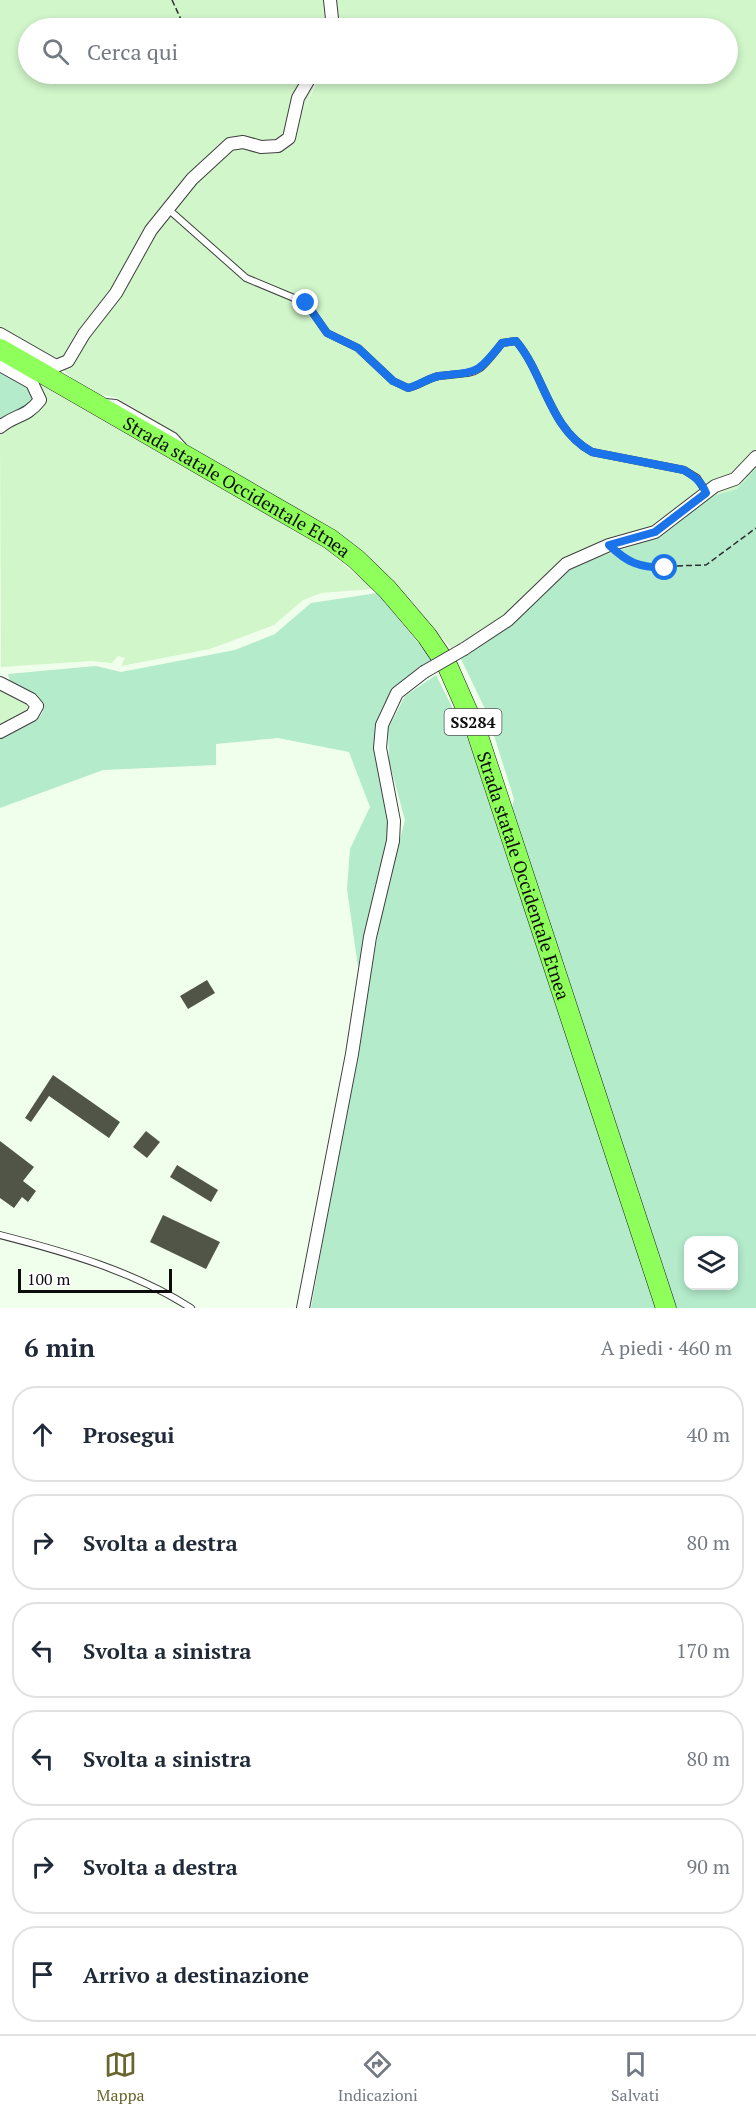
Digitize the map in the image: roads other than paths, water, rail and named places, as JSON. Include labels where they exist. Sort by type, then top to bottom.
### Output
[{"type":"main road","name":"Strada statale Occidentale Etnea","points":[[0,350],[330,539],[356,559],[403,607],[448,667],[477,733],[666,1308]]},
{"type":"street","points":[[330,0],[332,18]]},
{"type":"street","points":[[0,334],[56,366],[68,361],[84,334],[116,293],[151,230],[167,208],[192,179],[230,144],[243,142],[261,147],[278,146],[289,138],[298,98],[306,84]]},
{"type":"street","points":[[0,365],[32,383],[40,400],[29,414],[11,418],[0,427]]},
{"type":"street","points":[[303,1308],[352,1054],[370,937],[393,841],[394,821],[380,748],[382,725],[397,693],[424,672],[508,620],[555,572],[609,545],[655,532],[715,486],[735,479],[747,470],[756,457]]},
{"type":"street","points":[[0,732],[32,715],[37,706],[1,680]]},
{"type":"lane","points":[[167,208],[246,278],[306,303],[327,333],[358,348],[393,381],[408,388],[438,376],[471,374],[487,362],[502,343],[516,341],[552,407],[578,444],[592,452],[684,470],[697,478],[706,493]]},
{"type":"lane","points":[[0,1235],[57,1250],[113,1269],[191,1308]]}]
